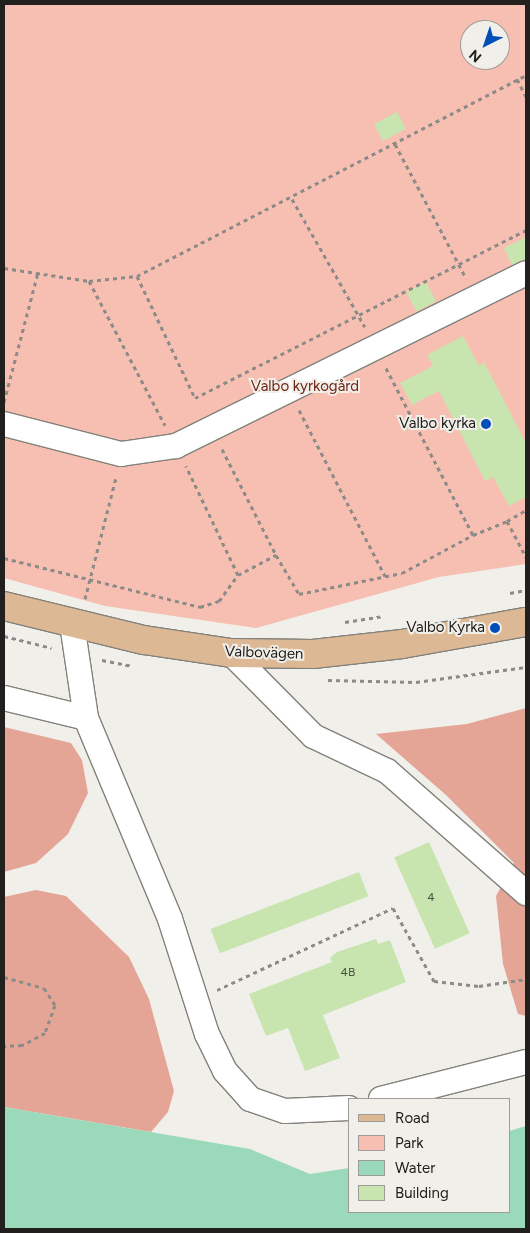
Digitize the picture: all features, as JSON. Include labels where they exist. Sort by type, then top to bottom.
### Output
[{"type":"main road","name":"Valbovägen","points":[[4,606],[78,616],[144,640],[232,653],[313,654],[402,644],[526,622]]},
{"type":"lane","points":[[4,424],[121,454],[176,446],[526,273]]},
{"type":"lane","points":[[78,616],[77,654],[86,718],[170,920],[196,1000],[225,1071],[250,1100],[286,1112],[348,1108]]},
{"type":"lane","points":[[232,653],[313,736],[387,771],[526,893]]},
{"type":"lane","points":[[4,698],[86,718]]},
{"type":"lane","points":[[385,1098],[526,1062]]},
{"type":"path","points":[[90,281],[137,276],[292,199],[526,74]]},
{"type":"path","points":[[517,79],[526,98]]},
{"type":"path","points":[[395,144],[476,297]]},
{"type":"path","points":[[292,199],[359,315],[473,536]]},
{"type":"path","points":[[195,398],[460,266],[526,230]]},
{"type":"path","points":[[4,403],[38,272]]},
{"type":"path","points":[[137,276],[195,398],[276,555],[299,594],[402,573],[526,510]]},
{"type":"path","points":[[272,360],[386,576]]},
{"type":"path","points":[[78,616],[121,454]]},
{"type":"path","points":[[507,521],[526,557]]},
{"type":"path","points":[[238,575],[276,555]]},
{"type":"path","points":[[510,593],[526,590]]},
{"type":"path","points":[[4,636],[77,654]]},
{"type":"path","points":[[196,1000],[393,908],[434,981],[479,986],[526,980]]},
{"type":"path","points":[[4,978],[44,988],[55,1005],[45,1033],[22,1045],[4,1046]]},
{"type":"green space","name":"Valbo kyrkogård","points":[[4,4],[526,4],[526,564],[439,577],[256,628],[105,606],[4,578]]},
{"type":"shaded area","points":[[526,708],[526,1016],[518,1014],[503,964],[496,896],[514,863],[446,795],[376,734],[467,724]]},
{"type":"shaded area","points":[[4,727],[71,743],[82,760],[88,793],[68,834],[36,863],[4,872]]},
{"type":"shaded area","points":[[36,890],[66,896],[129,957],[149,999],[174,1091],[168,1112],[151,1132],[4,1107],[4,897]]},
{"type":"water","points":[[4,1107],[250,1149],[310,1174],[348,1168],[348,1213],[510,1213],[510,1131],[526,1126],[526,1229],[4,1229]]},
{"type":"building","points":[[397,112],[406,129],[383,141],[374,124]]},
{"type":"building","points":[[526,237],[526,259],[512,265],[504,248]]},
{"type":"building","points":[[426,282],[436,302],[416,312],[406,292]]},
{"type":"building","name":"Valbo kyrka","points":[[463,336],[479,366],[484,362],[526,443],[526,497],[509,506],[493,477],[485,481],[439,391],[412,405],[400,383],[433,366],[427,355]]},
{"type":"building","points":[[429,842],[470,933],[435,949],[394,857]]},
{"type":"building","points":[[359,872],[368,896],[220,953],[211,929]]},
{"type":"building","points":[[376,939],[378,944],[390,940],[406,982],[323,1015],[340,1058],[305,1071],[288,1028],[266,1036],[249,994],[332,962],[330,958],[337,952]]},
{"type":"place","name":"Valbo kyrka","points":[[486,424]]},
{"type":"place","name":"Valbo Kyrka","points":[[495,628]]}]
